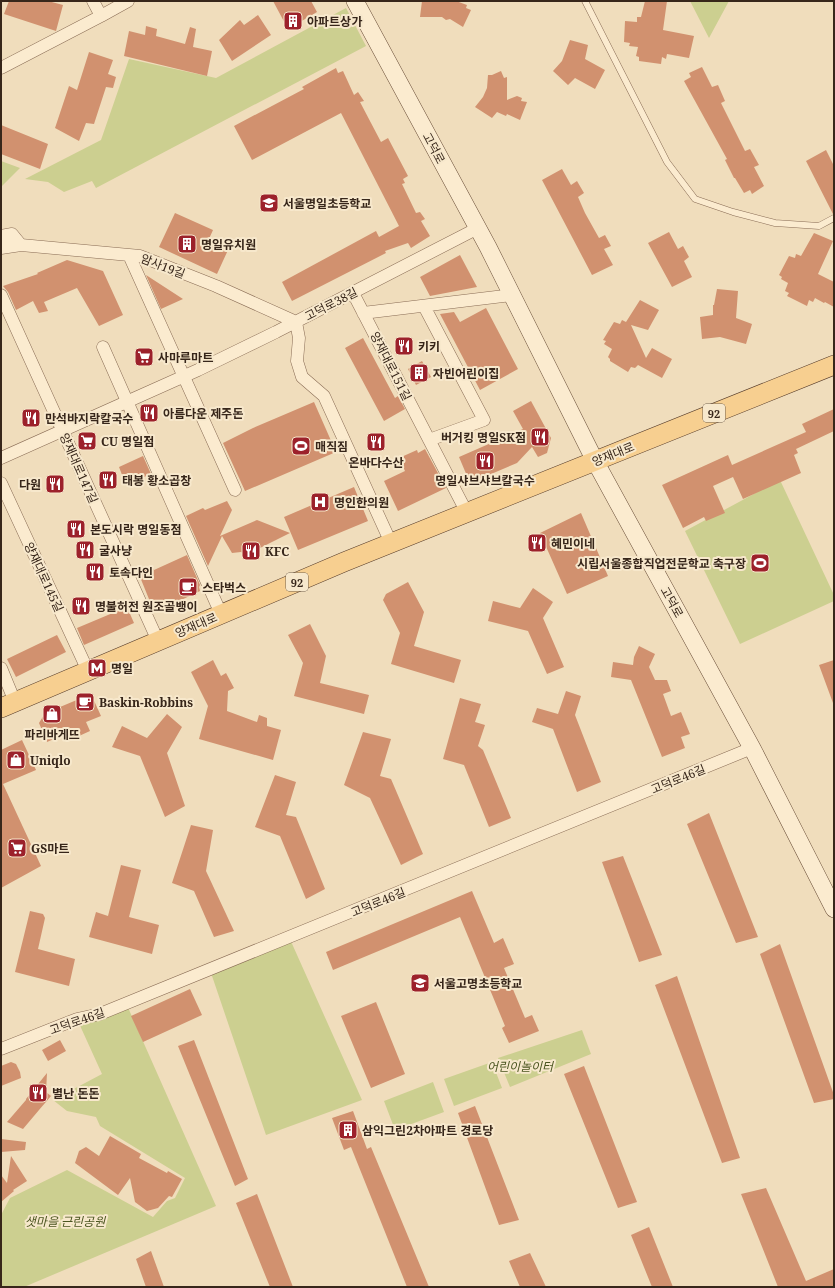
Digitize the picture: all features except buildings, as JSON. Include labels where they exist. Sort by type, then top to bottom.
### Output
[{"type":"main road","name":"고덕로","points":[[355,1],[478,228],[595,461],[752,748],[834,909]]},
{"type":"main road","name":"양재대로","points":[[8,705],[391,543],[834,365]]},
{"type":"street","points":[[93,1],[101,16]]},
{"type":"street","points":[[1,68],[128,1]]},
{"type":"street","name":"고덕로38길","points":[[1,458],[184,377],[296,322],[478,228]]},
{"type":"street","name":"암사19길","points":[[1,236],[12,234],[21,245],[140,256],[216,286],[296,322]]},
{"type":"street","points":[[1,248],[21,245]]},
{"type":"street","points":[[129,255],[235,490]]},
{"type":"street","name":"양재대로151길","points":[[353,293],[467,512]]},
{"type":"street","name":"양재대로147길","points":[[1,295],[158,642]]},
{"type":"street","points":[[363,313],[512,295]]},
{"type":"street","points":[[424,306],[484,420],[429,440]]},
{"type":"street","points":[[296,322],[299,338],[297,360],[302,377],[324,396],[391,543]]},
{"type":"street","points":[[103,347],[221,614]]},
{"type":"street","name":"양재대로145길","points":[[1,483],[88,671]]},
{"type":"street","points":[[1,668],[8,705]]},
{"type":"street","name":"고덕로46길","points":[[1,1049],[78,1019],[107,1011],[752,748]]},
{"type":"lane","points":[[584,1],[667,162],[694,199],[732,212],[775,223],[819,226],[834,218]]},
{"type":"green space","points":[[690,1],[729,1],[709,38]]},
{"type":"green space","points":[[346,8],[366,46],[96,188],[92,181],[64,192],[48,182],[25,179],[101,140],[129,59],[216,78]]},
{"type":"green space","points":[[1,161],[20,168],[1,187]]},
{"type":"green space","name":"시립서울종합직업전문학교 축구장","points":[[780,480],[834,595],[834,601],[740,644],[685,531]]},
{"type":"green space","points":[[289,937],[362,1100],[266,1135],[210,970]]},
{"type":"green space","name":"샛마을 근린공원","points":[[126,1003],[216,1206],[24,1287],[1,1287],[1,1215],[10,1198],[67,1170],[153,1217],[167,1201],[175,1198],[185,1178],[100,1126],[96,1117],[67,1111],[53,1100],[102,1074],[77,1019]]},
{"type":"green space","name":"어린이놀이터","points":[[582,1030],[591,1054],[510,1087],[498,1058]]},
{"type":"green space","points":[[492,1062],[502,1088],[454,1106],[444,1079]]},
{"type":"green space","points":[[433,1082],[444,1112],[395,1130],[384,1101]]},
{"type":"place","name":"아파트상가","points":[[293,21]]},
{"type":"place","name":"서울명일초등학교","points":[[269,203]]},
{"type":"place","name":"명일유치원","points":[[187,244]]},
{"type":"place","name":"키키","points":[[404,346]]},
{"type":"place","name":"사마루마트","points":[[144,357]]},
{"type":"place","name":"자빈어린이집","points":[[419,373]]},
{"type":"place","name":"아름다운 제주돈","points":[[149,413]]},
{"type":"place","name":"만석바지락칼국수","points":[[31,418]]},
{"type":"place","name":"버거킹 명일SK점","points":[[540,437]]},
{"type":"place","name":"CU 명일점","points":[[87,441]]},
{"type":"place","name":"온바다수산","points":[[376,442]]},
{"type":"place","name":"매직짐","points":[[301,446]]},
{"type":"place","name":"명일샤브샤브칼국수","points":[[485,461]]},
{"type":"place","name":"태봉 황소곱창","points":[[108,480]]},
{"type":"place","name":"다원","points":[[55,484]]},
{"type":"place","name":"명인한의원","points":[[320,502]]},
{"type":"place","name":"본도시락 명일동점","points":[[76,529]]},
{"type":"place","name":"혜민이네","points":[[537,543]]},
{"type":"place","name":"굴사냥","points":[[85,550]]},
{"type":"place","name":"KFC","points":[[251,551]]},
{"type":"place","name":"시립서울종합직업전문학교 축구장","points":[[760,563]]},
{"type":"place","name":"토속다인","points":[[95,572]]},
{"type":"place","name":"스타벅스","points":[[188,587]]},
{"type":"place","name":"명불허전 원조골뱅이","points":[[81,606]]},
{"type":"place","name":"명일","points":[[97,668]]},
{"type":"place","name":"Baskin-Robbins","points":[[85,702]]},
{"type":"place","name":"파리바게뜨","points":[[52,714]]},
{"type":"place","name":"Uniqlo","points":[[16,760]]},
{"type":"place","name":"GS마트","points":[[17,848]]},
{"type":"place","name":"서울고명초등학교","points":[[420,983]]},
{"type":"place","name":"별난 돈돈","points":[[38,1093]]},
{"type":"place","name":"삼익그린2차아파트 경로당","points":[[348,1130]]}]
